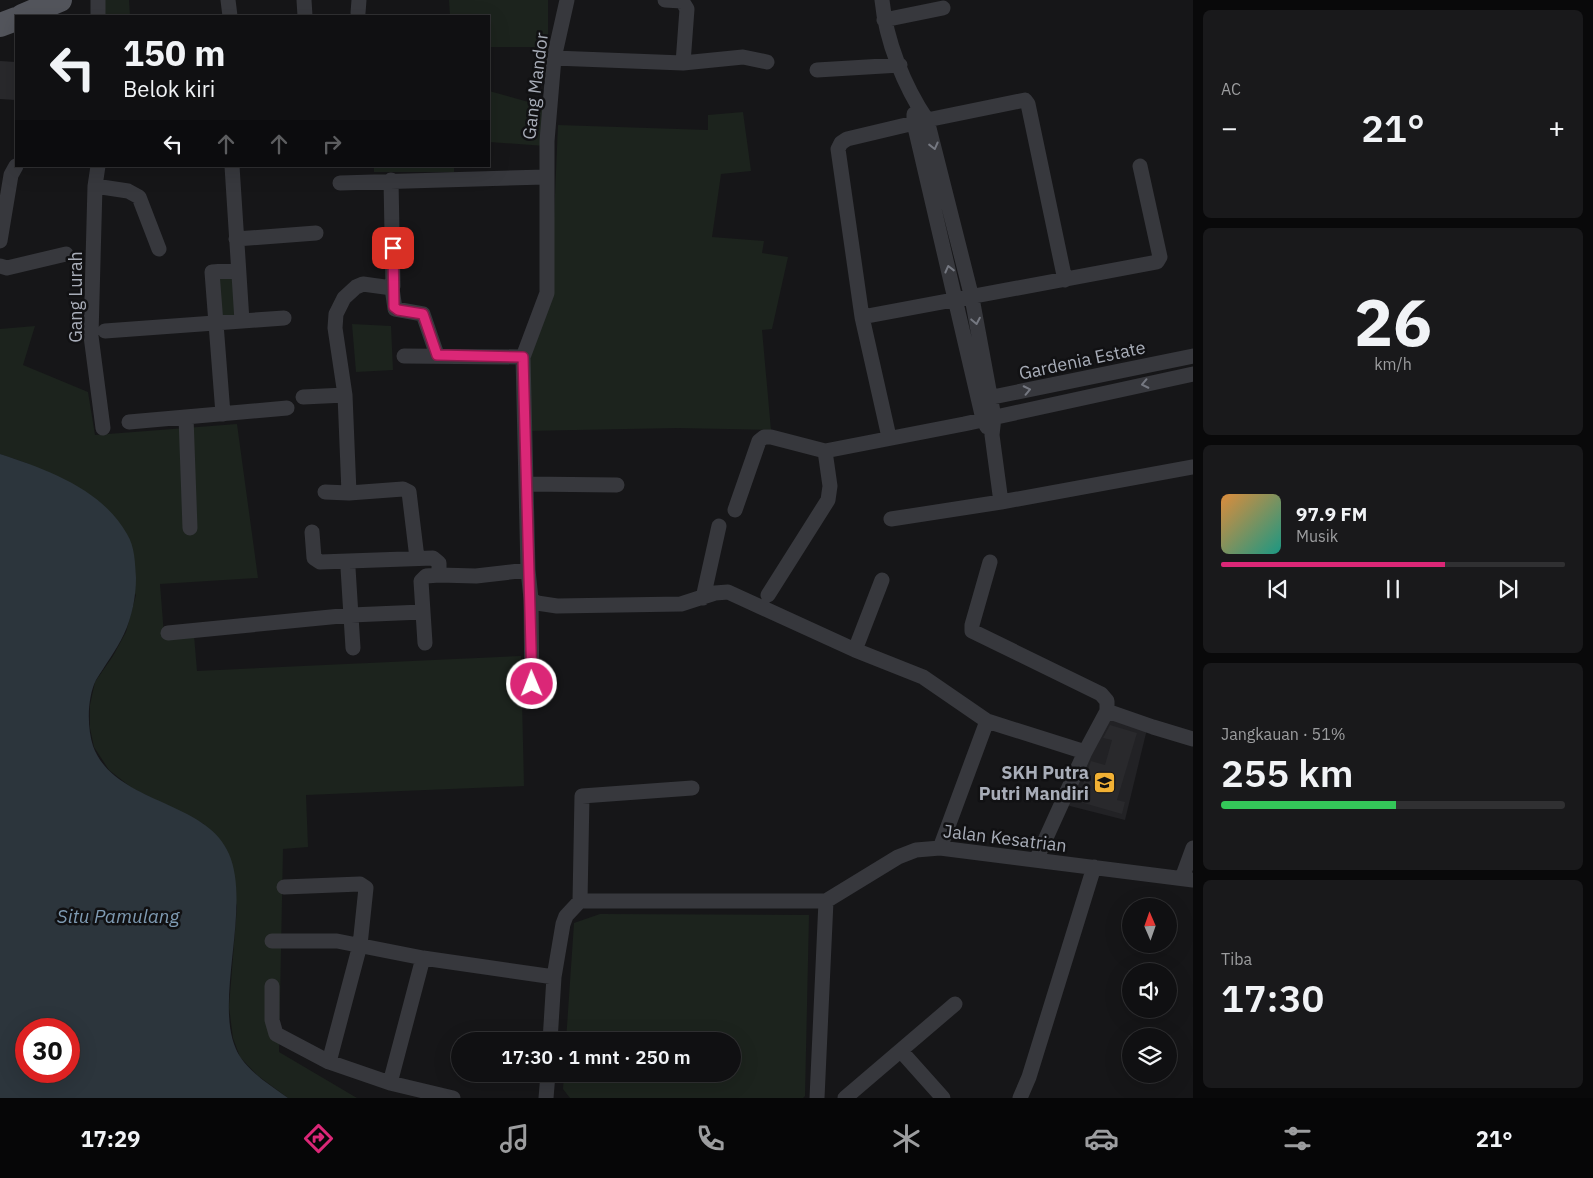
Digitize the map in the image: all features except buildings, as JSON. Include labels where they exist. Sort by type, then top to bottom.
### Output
[{"type":"main road","points":[[24,15],[60,0]]},
{"type":"main road","points":[[0,26],[15,18]]},
{"type":"street","points":[[98,0],[98,15]]},
{"type":"street","points":[[304,0],[305,15]]},
{"type":"street","name":"Gang Mandor","points":[[523,357],[547,294],[545,177],[554,58],[567,0]]},
{"type":"street","points":[[665,0],[682,2],[687,9],[684,62]]},
{"type":"street","points":[[882,0],[884,20],[920,122],[964,300],[992,435],[1001,502]]},
{"type":"street","points":[[884,20],[943,8]]},
{"type":"street","points":[[554,58],[684,62],[743,57],[766,62]]},
{"type":"street","points":[[817,70],[900,65]]},
{"type":"street","points":[[889,437],[862,317],[838,149],[841,143],[847,139],[1025,100],[1028,104],[1037,143],[1065,280]]},
{"type":"street","points":[[862,317],[964,300],[1157,262],[1160,257],[1140,166]]},
{"type":"street","points":[[0,241],[12,175],[16,167]]},
{"type":"street","name":"Gang Lurah","points":[[98,167],[95,186],[92,336],[103,428]]},
{"type":"street","points":[[232,167],[242,321]]},
{"type":"street","points":[[340,183],[391,180],[545,177]]},
{"type":"street","points":[[391,180],[392,288],[395,309],[423,314],[437,355]]},
{"type":"street","points":[[95,186],[128,191],[139,197],[160,249]]},
{"type":"street","points":[[236,239],[316,233]]},
{"type":"street","points":[[0,266],[6,268],[66,254]]},
{"type":"street","points":[[223,414],[212,272],[238,270]]},
{"type":"street","points":[[349,493],[345,395],[335,328],[338,307],[356,286],[363,284],[392,288]]},
{"type":"street","points":[[105,331],[284,318]]},
{"type":"street","points":[[404,356],[523,357],[528,570],[531,599],[532,700]]},
{"type":"street","name":"Gardenia Estate","points":[[985,399],[1193,356]]},
{"type":"street","name":"Gardenia Estate","points":[[824,451],[1193,374]]},
{"type":"street","points":[[303,397],[345,395]]},
{"type":"street","points":[[130,422],[287,408]]},
{"type":"street","points":[[186,417],[190,528]]},
{"type":"street","points":[[735,510],[759,441],[764,437],[771,437],[824,451],[830,486],[828,500],[768,595]]},
{"type":"street","points":[[891,518],[1001,502],[1193,467]]},
{"type":"street","points":[[526,484],[617,486]]},
{"type":"street","points":[[325,492],[349,493],[403,490],[409,492],[417,558]]},
{"type":"street","points":[[703,598],[719,526]]},
{"type":"street","points":[[312,532],[314,558],[320,562],[417,558],[436,560],[439,563],[439,575]]},
{"type":"street","points":[[990,562],[972,625],[972,631],[975,634],[1013,649],[1102,694],[1107,701],[1107,711],[1085,752],[1036,860]]},
{"type":"street","points":[[348,568],[353,648]]},
{"type":"street","points":[[425,643],[421,582],[426,576],[476,576],[528,570]]},
{"type":"street","points":[[856,650],[882,580]]},
{"type":"street","points":[[531,599],[537,603],[557,606],[681,604],[715,593],[728,592],[856,650],[923,677],[987,721],[1085,752]]},
{"type":"street","points":[[168,633],[351,615],[422,612]]},
{"type":"street","points":[[1107,711],[1193,739]]},
{"type":"street","points":[[940,848],[987,721]]},
{"type":"street","points":[[551,1032],[554,977],[566,916],[580,901],[582,796],[692,788]]},
{"type":"street","name":"Jalan Kesatrian","points":[[826,901],[898,857],[916,850],[940,848],[1187,879]]},
{"type":"street","points":[[1187,879],[1193,848]]},
{"type":"street","points":[[1020,1098],[1029,1077],[1094,867]]},
{"type":"street","points":[[284,886],[363,885],[367,894],[360,945],[329,1062]]},
{"type":"street","points":[[580,901],[826,901],[819,1097]]},
{"type":"street","points":[[272,940],[329,941],[360,945],[424,958],[554,977]]},
{"type":"street","points":[[390,1083],[424,958]]},
{"type":"street","points":[[272,986],[272,1020],[276,1034],[329,1062],[390,1083],[453,1098]]},
{"type":"street","points":[[845,1098],[955,1004]]},
{"type":"street","points":[[900,1050],[943,1098]]},
{"type":"street","points":[[546,1098],[547,1082]]},
{"type":"shaded area","points":[[101,0],[129,0],[130,15],[102,15]]},
{"type":"shaded area","points":[[449,0],[548,0],[548,47],[490,47],[490,15],[450,15]]},
{"type":"shaded area","points":[[490,91],[550,108],[545,146],[490,142]]},
{"type":"shaded area","points":[[743,112],[751,171],[721,174],[712,237],[764,241],[762,253],[788,257],[772,329],[762,330],[771,430],[678,428],[524,431],[526,358],[551,287],[558,125],[708,130],[708,115]]},
{"type":"shaded area","points":[[374,167],[454,167],[454,172],[374,172]]},
{"type":"shaded area","points":[[238,270],[242,321],[215,322],[212,273]]},
{"type":"shaded area","points":[[352,324],[391,326],[393,370],[356,372]]},
{"type":"shaded area","points":[[35,326],[23,365],[88,392],[95,435],[237,424],[258,578],[160,584],[164,635],[194,635],[197,671],[521,656],[524,786],[306,795],[308,847],[283,849],[279,1052],[357,1098],[288,1098],[257,1075],[240,1057],[233,1038],[229,1007],[237,906],[204,824],[132,788],[109,770],[94,747],[90,728],[90,705],[95,682],[113,656],[126,632],[136,595],[29,464],[0,454],[0,329]]},
{"type":"shaded area","name":"SKH Putra Putri Mandiri","points":[[1108,715],[1147,729],[1125,820],[1066,805]]},
{"type":"shaded area","points":[[600,914],[809,915],[805,1096],[803,1098],[570,1098],[563,1089],[563,1082],[741,1082],[741,1032],[567,1032],[574,923]]},
{"type":"water","name":"Situ Pamulang","points":[[0,454],[36,466],[88,493],[116,518],[130,539],[136,578],[134,599],[124,634],[93,687],[89,713],[93,746],[104,765],[120,780],[201,822],[218,836],[229,854],[235,877],[236,903],[229,988],[229,1015],[232,1038],[241,1058],[251,1070],[288,1098],[0,1098]]},
{"type":"place","name":"SKH Putra Putri Mandiri","points":[[1105,782]]},
{"type":"route","points":[[393,248],[394,282],[392,288],[394,307],[398,310],[420,312],[423,314],[437,355],[523,357],[532,684]]}]
